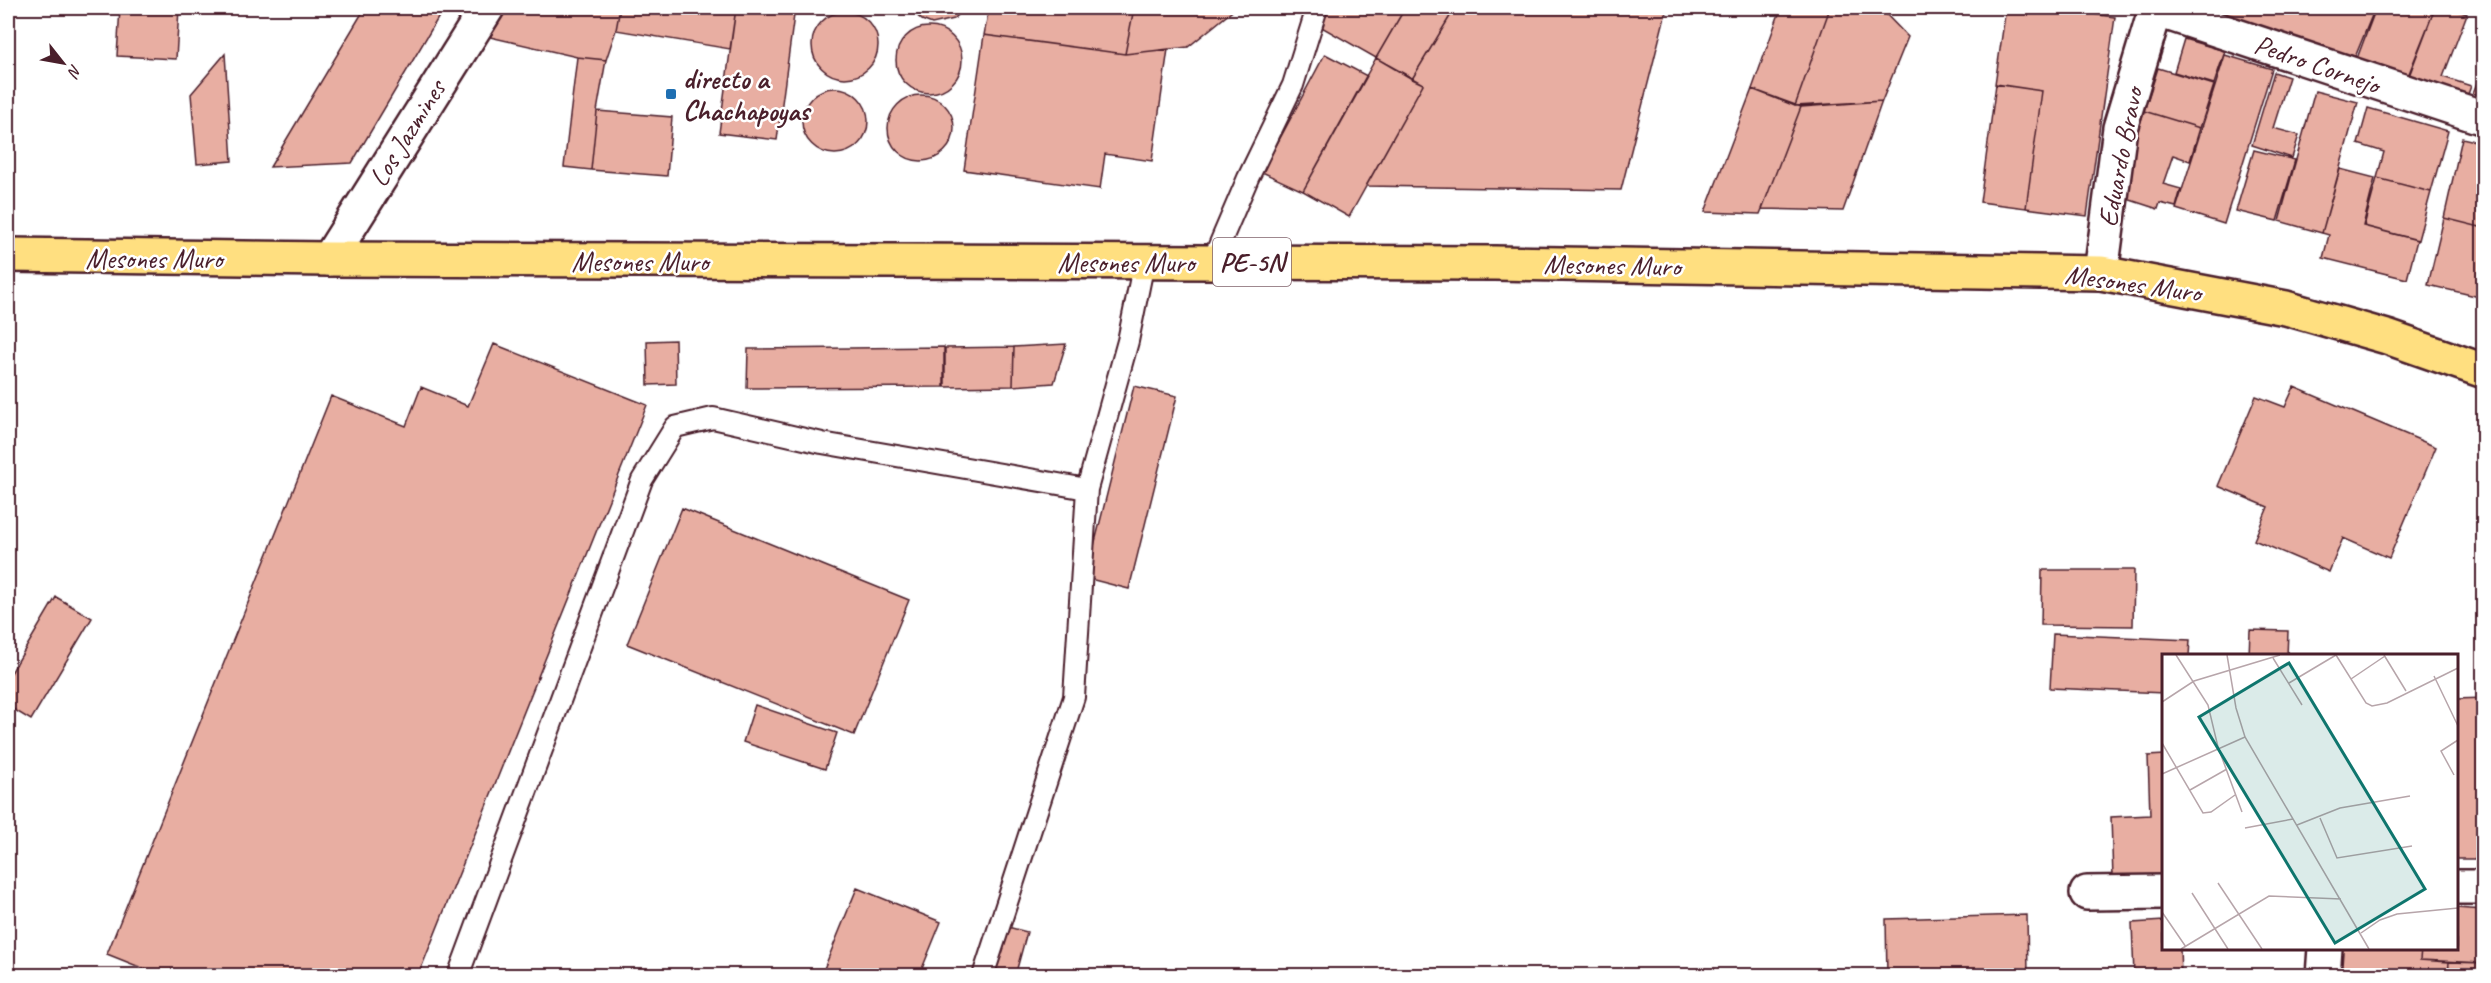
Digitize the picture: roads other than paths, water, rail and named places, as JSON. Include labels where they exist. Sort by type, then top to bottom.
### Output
[{"type":"highway","name":"Mesones Muro","points":[[8,255],[329,259],[1495,263],[2101,273],[2286,308],[2387,337],[2484,371]]},
{"type":"street","name":"Los Jazmines","points":[[329,259],[487,8]]},
{"type":"street","name":"Pedro Cornejo","points":[[2154,8],[2484,118]]},
{"type":"street","name":"Eduardo Bravo","points":[[2101,273],[2120,128],[2154,8]]},
{"type":"street","points":[[2458,887],[2484,887]]},
{"type":"street","points":[[2087,893],[2162,892]]},
{"type":"street","points":[[2324,975],[2325,950]]},
{"type":"lane","points":[[1212,262],[1248,178],[1293,85],[1317,8]]},
{"type":"lane","points":[[983,975],[1074,697],[1087,489],[1128,341],[1144,262]]},
{"type":"lane","points":[[458,975],[642,480],[675,427],[713,418],[822,443],[1087,489]]},
{"type":"place","name":"directo a Chachapoyas","points":[[671,94]]}]
